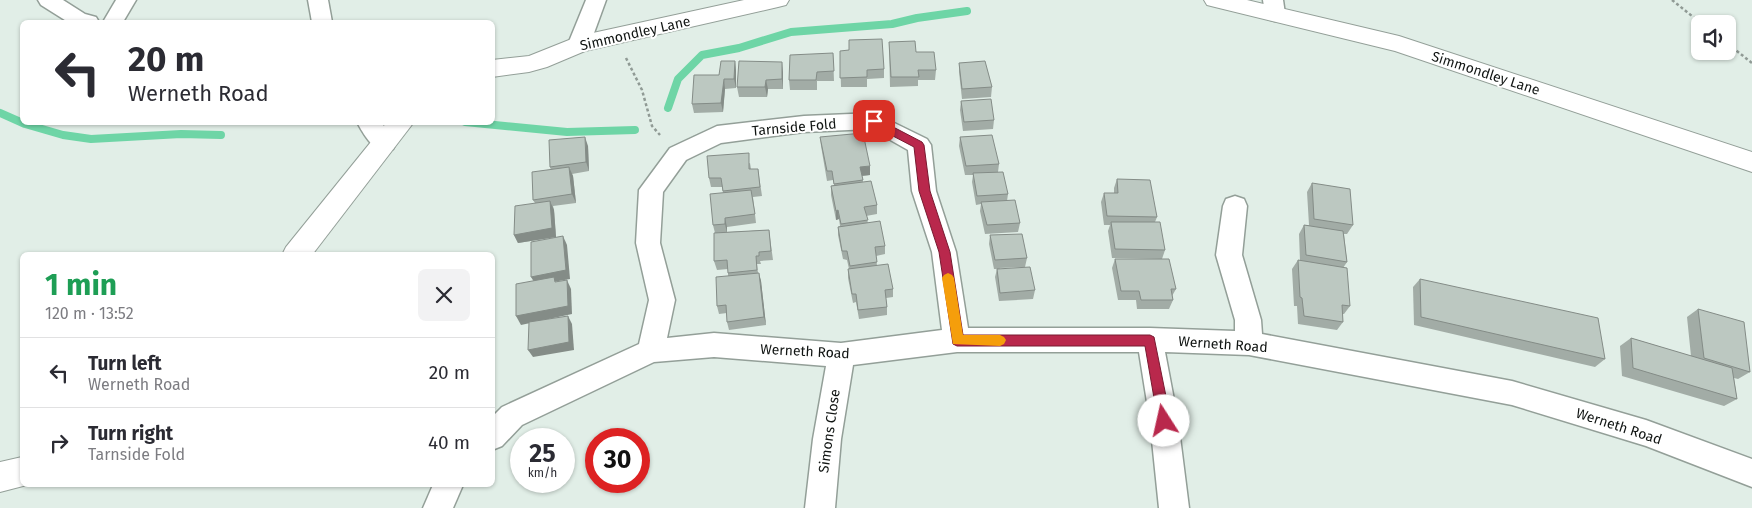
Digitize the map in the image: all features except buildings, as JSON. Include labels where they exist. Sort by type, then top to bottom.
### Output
[{"type":"street","points":[[48,0],[82,20]]},
{"type":"street","points":[[114,20],[126,0]]},
{"type":"street","points":[[318,0],[322,20]]},
{"type":"street","points":[[579,44],[592,6],[596,0]]},
{"type":"street","name":"Simmondley Lane","points":[[495,69],[529,64],[546,59],[579,44],[623,36],[778,0]]},
{"type":"street","name":"Simmondley Lane","points":[[1215,0],[1274,7],[1399,44],[1752,162]]},
{"type":"street","name":"Tarnside Fold","points":[[651,351],[662,300],[648,243],[651,190],[678,154],[717,135],[804,124],[874,121],[919,145],[924,191],[944,252],[957,340]]},
{"type":"street","points":[[370,125],[385,143]]},
{"type":"street","points":[[299,252],[340,203],[400,125]]},
{"type":"street","points":[[1235,206],[1229,255],[1248,320],[1249,343]]},
{"type":"street","name":"Werneth Road","points":[[495,434],[512,416],[651,351],[714,345],[841,355],[957,340],[1150,340],[1249,343],[1512,393],[1646,433],[1752,473]]},
{"type":"street","points":[[1150,340],[1164,421],[1174,508]]},
{"type":"street","name":"Simons Close","points":[[820,508],[827,439],[841,355]]},
{"type":"street","points":[[0,477],[20,472]]},
{"type":"street","points":[[438,508],[447,487]]},
{"type":"path","points":[[1672,0],[1691,15]]},
{"type":"path","points":[[623,36],[627,63],[642,90],[652,126],[678,154]]},
{"type":"path","points":[[1736,50],[1752,63]]},
{"type":"waterway","points":[[668,108],[678,79],[702,55],[739,48],[791,32],[892,24],[917,18],[967,11]]},
{"type":"waterway","points":[[0,113],[20,122]]},
{"type":"waterway","points":[[28,125],[63,135],[91,139],[181,134],[221,135]]},
{"type":"waterway","points":[[495,125],[567,132],[635,130]]},
{"type":"slow traffic","points":[[948,278],[957,340],[1000,340]]},
{"type":"route","points":[[874,121],[919,145],[924,191],[944,252],[957,340],[1150,340],[1164,421]]}]
